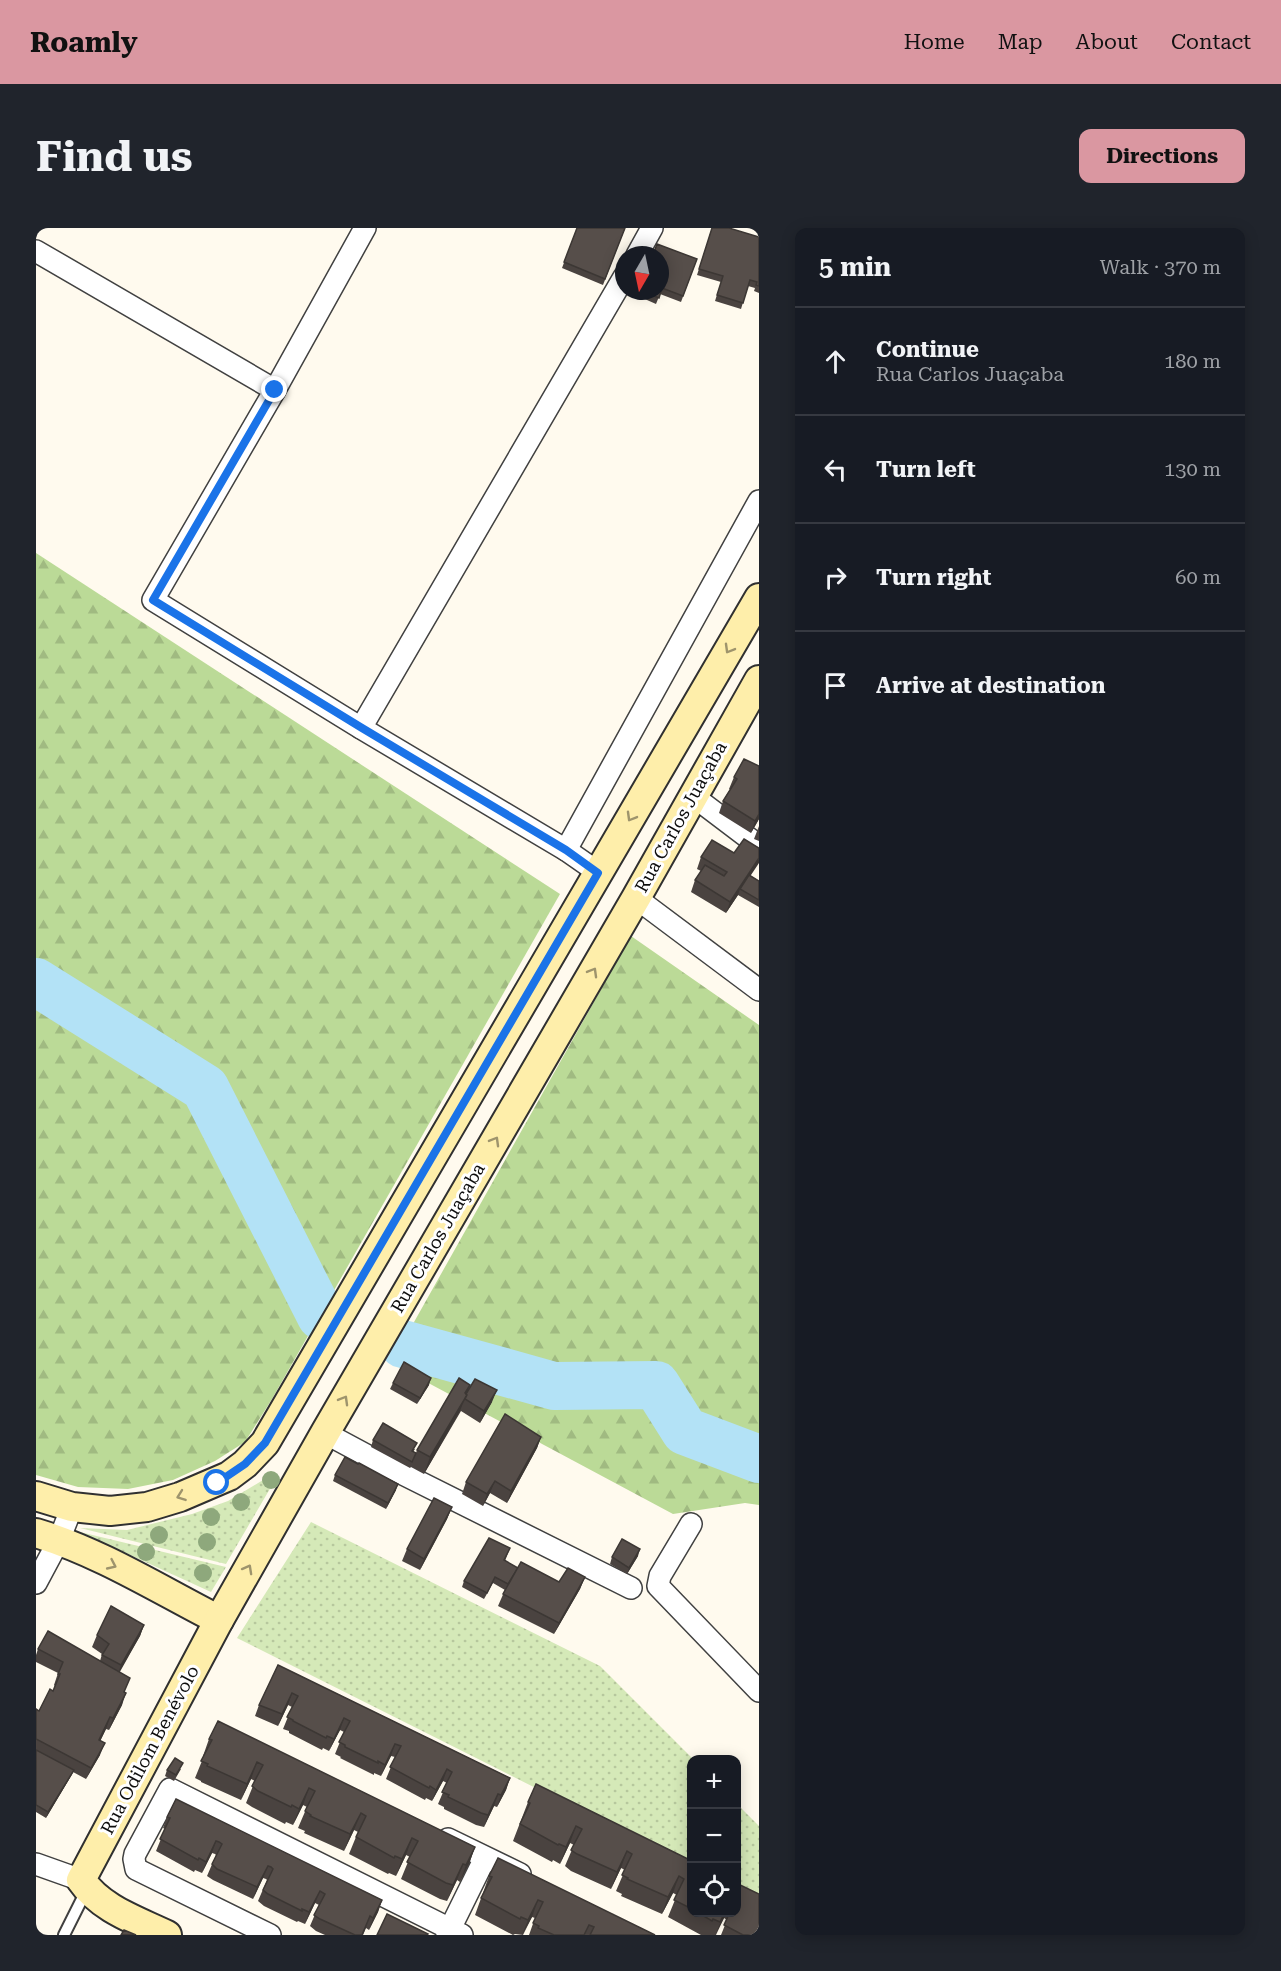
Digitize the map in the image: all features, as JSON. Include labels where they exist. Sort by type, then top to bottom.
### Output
[{"type":"street","points":[[365,228],[275,390],[153,600],[566,850],[598,873]]},
{"type":"street","points":[[642,246],[652,228]]},
{"type":"street","points":[[36,251],[275,390]]},
{"type":"street","points":[[362,728],[615,292]]},
{"type":"street","points":[[566,850],[759,501]]},
{"type":"street","points":[[36,1496],[72,1507],[110,1511],[147,1507],[180,1497],[229,1476],[245,1464],[265,1443],[759,598]]},
{"type":"street","name":"Rua Carlos Juaçaba","points":[[219,1620],[757,688]]},
{"type":"street","points":[[693,796],[759,846]]},
{"type":"street","points":[[636,898],[758,986]]},
{"type":"street","points":[[325,1433],[631,1588]]},
{"type":"street","points":[[36,1583],[47,1537],[72,1507]]},
{"type":"street","points":[[691,1524],[660,1576],[658,1586],[759,1691]]},
{"type":"street","points":[[47,1537],[133,1575],[219,1620]]},
{"type":"street","name":"Rua Odilom Benévolo","points":[[84,1884],[219,1620]]},
{"type":"street","points":[[270,1935],[137,1871],[134,1865],[135,1854],[170,1789],[453,1933],[484,1858]]},
{"type":"street","points":[[431,1831],[538,1882]]},
{"type":"street","points":[[36,1864],[84,1884],[103,1904],[167,1935]]},
{"type":"lane","name":"Rua Odilom Benévolo","points":[[64,1935],[84,1884]]},
{"type":"green space","points":[[36,553],[560,894],[272,1399],[245,1442],[215,1461],[173,1480],[128,1489],[78,1487],[36,1475]]},
{"type":"green space","points":[[631,936],[759,1025],[759,1505],[745,1503],[673,1514],[391,1363]]},
{"type":"green space","points":[[278,1475],[226,1564],[80,1528],[127,1530],[192,1514],[228,1501],[268,1477]]},
{"type":"green space","points":[[311,1522],[600,1666],[689,1755],[687,1755],[687,1864],[237,1638]]},
{"type":"green space","points":[[80,1532],[226,1567],[211,1592]]},
{"type":"green space","points":[[741,1808],[759,1826],[759,1900],[741,1891]]},
{"type":"building","points":[[577,228],[625,228],[618,246],[615,246],[615,254],[605,279],[564,262]]},
{"type":"building","points":[[712,228],[729,228],[759,237],[759,286],[756,285],[757,282],[750,280],[743,303],[717,295],[723,276],[699,269]]},
{"type":"building","points":[[669,248],[697,259],[683,296],[669,291]]},
{"type":"building","points":[[744,759],[759,766],[759,814],[755,821],[723,801],[737,779],[734,777]]},
{"type":"building","points":[[744,839],[759,848],[759,858],[730,902],[695,880],[705,865],[724,876],[727,872],[701,857],[712,840],[734,853]]},
{"type":"building","points":[[749,875],[759,881],[759,900],[740,889]]},
{"type":"building","points":[[404,1362],[431,1378],[420,1398],[393,1383]]},
{"type":"building","points":[[459,1378],[470,1385],[465,1393],[467,1395],[430,1457],[417,1450]]},
{"type":"building","points":[[475,1379],[497,1390],[484,1411],[465,1399]]},
{"type":"building","points":[[505,1414],[541,1437],[511,1491],[495,1481],[487,1494],[466,1482]]},
{"type":"building","points":[[383,1423],[417,1443],[412,1451],[416,1453],[412,1462],[373,1440]]},
{"type":"building","points":[[345,1457],[398,1484],[388,1503],[335,1475]]},
{"type":"building","points":[[434,1498],[452,1507],[424,1559],[407,1549]]},
{"type":"building","points":[[489,1538],[510,1548],[504,1560],[518,1568],[508,1584],[495,1577],[487,1593],[464,1581]]},
{"type":"building","points":[[622,1539],[640,1549],[629,1568],[612,1557]]},
{"type":"building","points":[[521,1562],[559,1582],[568,1568],[585,1577],[559,1623],[503,1594]]},
{"type":"building","points":[[111,1606],[144,1625],[121,1665],[102,1655],[109,1644],[97,1635]]},
{"type":"building","points":[[48,1631],[130,1678],[124,1692],[126,1693],[113,1718],[110,1717],[99,1740],[105,1743],[91,1768],[36,1739],[36,1709],[39,1711],[50,1689],[53,1691],[63,1662],[38,1649]]},
{"type":"building","points":[[278,1665],[510,1778],[501,1795],[498,1794],[488,1815],[481,1813],[442,1792],[452,1772],[447,1769],[436,1790],[390,1767],[401,1746],[395,1744],[385,1765],[345,1747],[339,1742],[350,1721],[344,1718],[334,1739],[327,1736],[326,1738],[287,1717],[298,1696],[292,1693],[282,1714],[259,1705]]},
{"type":"building","points":[[218,1721],[475,1847],[466,1865],[463,1864],[453,1885],[446,1883],[407,1862],[418,1841],[412,1838],[402,1859],[395,1856],[394,1858],[356,1837],[366,1816],[361,1813],[350,1834],[310,1816],[305,1811],[315,1791],[309,1788],[299,1809],[258,1791],[252,1786],[263,1765],[257,1762],[247,1784],[207,1766],[208,1764],[201,1761],[212,1740],[209,1739]]},
{"type":"building","points":[[36,1750],[74,1770],[48,1812],[36,1805]]},
{"type":"building","points":[[175,1758],[183,1763],[176,1775],[167,1770]]},
{"type":"building","points":[[536,1784],[687,1859],[687,1906],[674,1900],[684,1879],[679,1876],[668,1897],[622,1875],[632,1854],[627,1851],[617,1872],[571,1850],[582,1829],[576,1826],[566,1847],[520,1824],[530,1803],[528,1802]]},
{"type":"building","points":[[176,1799],[382,1900],[373,1918],[370,1916],[362,1935],[355,1935],[314,1915],[325,1894],[320,1891],[309,1912],[302,1909],[302,1911],[268,1894],[263,1890],[273,1869],[271,1867],[268,1866],[257,1887],[217,1869],[212,1864],[222,1844],[219,1842],[216,1841],[206,1862],[160,1839]]},
{"type":"building","points":[[498,1858],[655,1935],[590,1935],[594,1927],[589,1925],[584,1935],[554,1935],[538,1928],[539,1926],[533,1923],[543,1902],[538,1900],[528,1920],[521,1917],[520,1919],[481,1898],[492,1877],[489,1876]]},
{"type":"building","points":[[741,1885],[759,1894],[759,1935],[743,1935],[724,1925],[728,1917],[741,1917]]},
{"type":"building","points":[[387,1914],[428,1934],[377,1935]]},
{"type":"building","points":[[705,1917],[722,1917],[720,1922],[713,1919],[712,1921]]},
{"type":"building","points":[[124,1930],[136,1935],[121,1935]]},
{"type":"waterway","points":[[36,982],[205,1088],[321,1316]]},
{"type":"waterway","points":[[403,1344],[554,1386],[656,1385],[685,1431],[759,1459]]},
{"type":"route","points":[[217,1483],[245,1464],[265,1443],[598,873],[566,850],[153,600],[275,390]]}]
